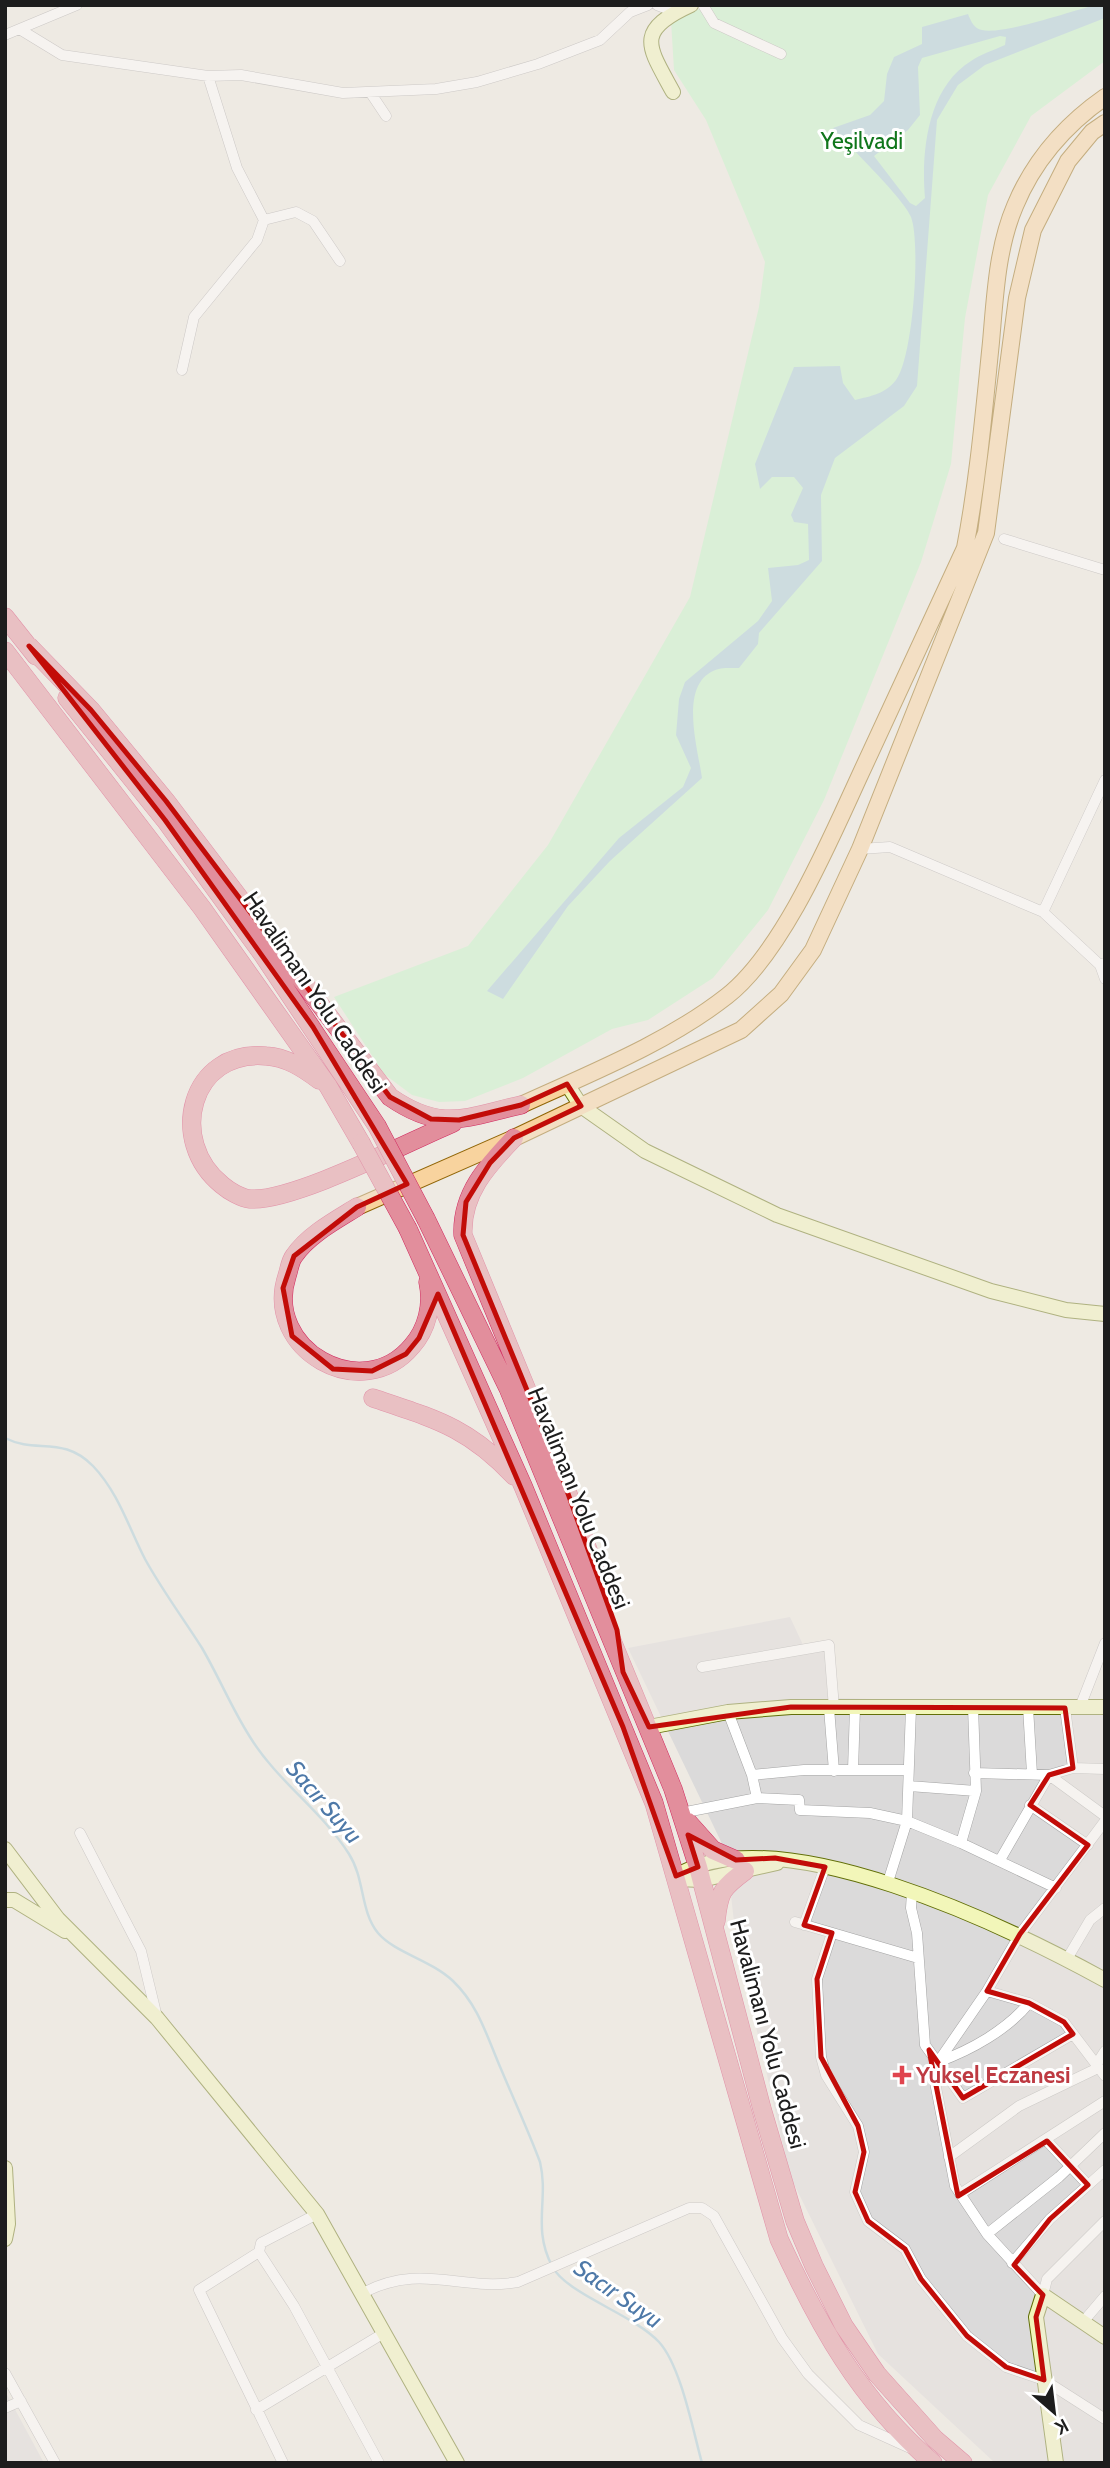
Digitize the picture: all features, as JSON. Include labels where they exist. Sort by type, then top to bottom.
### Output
[{"type":"highway","name":"Havalimanı Yolu Caddesi","points":[[5,617],[181,842],[313,1027],[377,1126],[426,1219],[508,1388],[649,1727],[681,1813],[769,2134],[795,2221],[814,2266],[844,2326],[877,2374],[935,2439],[963,2463]]},
{"type":"highway","points":[[29,646],[91,710],[166,801],[390,1097],[411,1112],[431,1119],[459,1120]]},
{"type":"highway","name":"Havalimanı Yolu Caddesi","points":[[5,651],[202,908],[328,1086],[408,1229],[523,1486],[654,1803],[779,2239],[806,2295],[862,2391],[927,2458]]},
{"type":"highway","points":[[328,1086],[287,1060],[265,1055],[223,1065],[209,1076],[198,1091],[192,1108],[194,1146],[203,1164],[229,1190],[249,1199],[291,1193],[459,1120],[521,1105]]},
{"type":"highway","points":[[514,1138],[477,1181],[466,1202],[463,1235],[561,1476],[617,1630],[624,1672]]},
{"type":"highway","points":[[357,1206],[322,1229],[293,1256],[283,1288],[284,1313],[292,1336],[317,1359],[333,1368],[351,1373],[372,1371],[391,1364],[406,1354],[419,1338],[428,1318],[431,1295],[423,1262]]},
{"type":"highway","points":[[373,1398],[463,1431],[483,1444],[523,1486]]},
{"type":"highway","points":[[681,1813],[713,1850],[740,1866],[720,1894],[715,1931]]},
{"type":"main road","points":[[521,1105],[683,1027],[729,995],[751,972],[774,940],[815,871],[965,548],[975,496],[998,271],[1014,207],[1037,162],[1074,119],[1105,97]]},
{"type":"main road","points":[[357,1206],[514,1138],[741,1030],[781,994],[813,950],[860,849],[986,533],[1017,298],[1033,230],[1068,161],[1092,132],[1105,123]]},
{"type":"street","points":[[5,35],[77,5]]},
{"type":"street","points":[[21,30],[62,55],[208,76],[242,75],[343,93],[370,92],[463,85],[538,64],[600,40],[630,12],[648,5]]},
{"type":"street","points":[[657,5],[675,12]]},
{"type":"street","points":[[673,92],[650,50],[651,35],[666,16],[691,5]]},
{"type":"street","points":[[703,5],[714,23],[780,54]]},
{"type":"street","points":[[183,370],[194,317],[257,240],[264,220],[237,168],[208,76]]},
{"type":"street","points":[[370,92],[386,116]]},
{"type":"street","points":[[264,220],[296,212],[313,221],[340,261]]},
{"type":"street","points":[[1004,539],[1105,570]]},
{"type":"street","points":[[1043,912],[1105,780]]},
{"type":"street","points":[[860,849],[890,847],[1043,912],[1102,964],[1105,979]]},
{"type":"street","points":[[567,1084],[581,1107],[645,1151],[777,1214],[991,1290],[1066,1310],[1105,1314]]},
{"type":"street","points":[[1073,1768],[1073,1707],[1105,1643]]},
{"type":"street","points":[[702,1667],[829,1645],[834,1772]]},
{"type":"street","points":[[961,1843],[976,1791],[973,1707]]},
{"type":"street","points":[[1028,1707],[1032,1774]]},
{"type":"street","points":[[649,1727],[728,1712],[832,1708],[1105,1707]]},
{"type":"street","points":[[853,1770],[855,1708]]},
{"type":"street","points":[[888,1882],[907,1822],[911,1708]]},
{"type":"street","points":[[728,1712],[752,1775],[757,1798]]},
{"type":"street","points":[[974,1773],[1049,1775],[1073,1768],[1105,1769]]},
{"type":"street","points":[[752,1775],[804,1770],[907,1770]]},
{"type":"street","points":[[1000,1860],[1049,1775]]},
{"type":"street","points":[[1049,1775],[1105,1816]]},
{"type":"street","points":[[909,1786],[976,1791]]},
{"type":"street","points":[[681,1813],[757,1798],[799,1800],[800,1810],[870,1813],[907,1822],[961,1843],[1056,1888]]},
{"type":"street","points":[[1030,1805],[1088,1845]]},
{"type":"street","points":[[1105,1821],[1020,1934],[987,1992],[938,2062],[934,2077],[955,2186],[960,2194],[987,2234],[1043,2295],[1105,2337]]},
{"type":"street","points":[[80,1833],[141,1951],[157,2018]]},
{"type":"street","points":[[5,1849],[58,1919],[157,2018],[317,2214],[457,2463]]},
{"type":"street","points":[[676,1878],[792,1860],[825,1867],[888,1882],[1020,1934],[1105,1980]]},
{"type":"street","points":[[825,1867],[800,1923],[918,1958]]},
{"type":"street","points":[[912,1892],[911,1908],[925,2045],[963,2098],[1073,2034]]},
{"type":"street","points":[[5,1899],[14,1900],[75,1936]]},
{"type":"street","points":[[1067,1959],[1090,1920],[1103,1913]]},
{"type":"street","points":[[832,1933],[817,1979],[821,2057],[826,2076],[858,2126],[864,2152],[855,2192],[859,2205],[868,2221],[905,2249],[921,2279],[967,2336],[1006,2367],[1044,2380],[1105,2419]]},
{"type":"street","points":[[987,1992],[1030,2003],[1064,2022],[1099,2070]]},
{"type":"street","points":[[938,2062],[954,2056],[1017,2018],[1030,2003]]},
{"type":"street","points":[[949,2157],[1019,2106],[1099,2070],[1105,2051]]},
{"type":"street","points":[[960,2194],[1047,2141],[1105,2101]]},
{"type":"street","points":[[987,2234],[1070,2166],[1105,2133]]},
{"type":"street","points":[[1047,2141],[1088,2185]]},
{"type":"street","points":[[5,2168],[8,2224],[5,2239]]},
{"type":"street","points":[[1013,2263],[1050,2219],[1105,2170]]},
{"type":"street","points":[[363,2293],[403,2279],[440,2278],[498,2285],[538,2276],[689,2208],[706,2210],[714,2216],[782,2338],[808,2374],[859,2425],[927,2458]]},
{"type":"street","points":[[283,2463],[199,2291],[259,2252],[261,2243],[317,2214]]},
{"type":"street","points":[[1058,2462],[1036,2317],[1047,2279],[1105,2221]]},
{"type":"street","points":[[259,2252],[295,2306],[379,2463]]},
{"type":"street","points":[[1083,2322],[1105,2296]]},
{"type":"street","points":[[256,2410],[384,2333]]},
{"type":"street","points":[[5,2373],[55,2463]]},
{"type":"street","points":[[5,2408],[21,2401]]},
{"type":"highlighted area","points":[[29,646],[91,710],[166,801],[390,1097],[431,1119],[459,1120],[521,1105],[567,1084],[581,1106],[514,1138],[490,1163],[466,1202],[463,1235],[557,1463],[617,1630],[623,1672],[649,1727],[791,1707],[1065,1708],[1073,1768],[1049,1775],[1030,1805],[1088,1845],[1020,1934],[987,1991],[1029,2003],[1064,2022],[1073,2034],[963,2098],[929,2050],[958,2196],[1047,2141],[1088,2185],[1050,2219],[1014,2265],[1043,2295],[1036,2317],[1044,2380],[1006,2367],[967,2336],[921,2279],[905,2249],[868,2221],[855,2192],[864,2152],[858,2126],[821,2057],[817,1979],[832,1933],[804,1925],[825,1867],[775,1858],[736,1860],[688,1835],[698,1867],[676,1876],[623,1727],[438,1294],[419,1338],[406,1354],[372,1371],[333,1369],[292,1336],[283,1288],[294,1256],[357,1207],[407,1184],[313,1027],[165,820]]},
{"type":"shaded area","points":[[790,1617],[804,1647],[828,1641],[839,1698],[1105,1706],[1105,2463],[995,2463],[878,2354],[790,2176],[736,1939],[726,1852],[628,1648]]},
{"type":"shaded area","points":[[5,2391],[44,2463],[5,2463]]},
{"type":"green space","name":"Yeşilvadi","points":[[709,5],[1105,5],[1105,61],[1031,116],[988,195],[965,318],[951,464],[921,562],[824,800],[768,910],[713,978],[648,1020],[612,1029],[523,1078],[465,1101],[439,1102],[412,1095],[384,1074],[334,997],[468,946],[548,845],[690,597],[759,307],[765,262],[706,120],[674,70],[671,21]]},
{"type":"water","points":[[1096,5],[1105,5],[1105,18],[985,65],[958,85],[937,120],[917,386],[904,406],[835,458],[821,495],[822,561],[759,633],[758,644],[739,668],[713,671],[703,679],[696,690],[693,720],[702,778],[610,861],[568,906],[503,999],[487,991],[619,838],[683,787],[691,768],[676,735],[679,699],[685,682],[758,621],[772,601],[768,568],[798,565],[809,560],[808,524],[794,522],[791,515],[803,488],[794,477],[772,477],[760,489],[755,464],[794,367],[840,366],[843,383],[855,400],[877,394],[887,388],[896,380],[902,368],[914,300],[915,251],[911,217],[888,186],[833,128],[870,115],[884,101],[887,74],[894,57],[922,44],[922,27],[968,14],[977,28],[992,31],[1021,26]],"holes":[[[1000,36],[1006,37],[1005,45],[971,61],[956,73],[945,87],[936,104],[926,142],[925,198],[916,206],[910,203],[874,156],[908,130],[920,115],[918,67],[922,58]]]},
{"type":"waterway","name":"Sacır Suyu","points":[[5,1438],[16,1443],[71,1451],[82,1457],[102,1476],[145,1559],[202,1648],[250,1737],[273,1768],[326,1824],[349,1854],[358,1874],[368,1915],[378,1933],[394,1946],[444,1974],[470,2001],[487,2034],[540,2162],[543,2239],[552,2266],[571,2286],[633,2322],[659,2342],[680,2382],[702,2463]]},
{"type":"place","name":"Yuksel Eczanesi","points":[[902,2075]]}]
